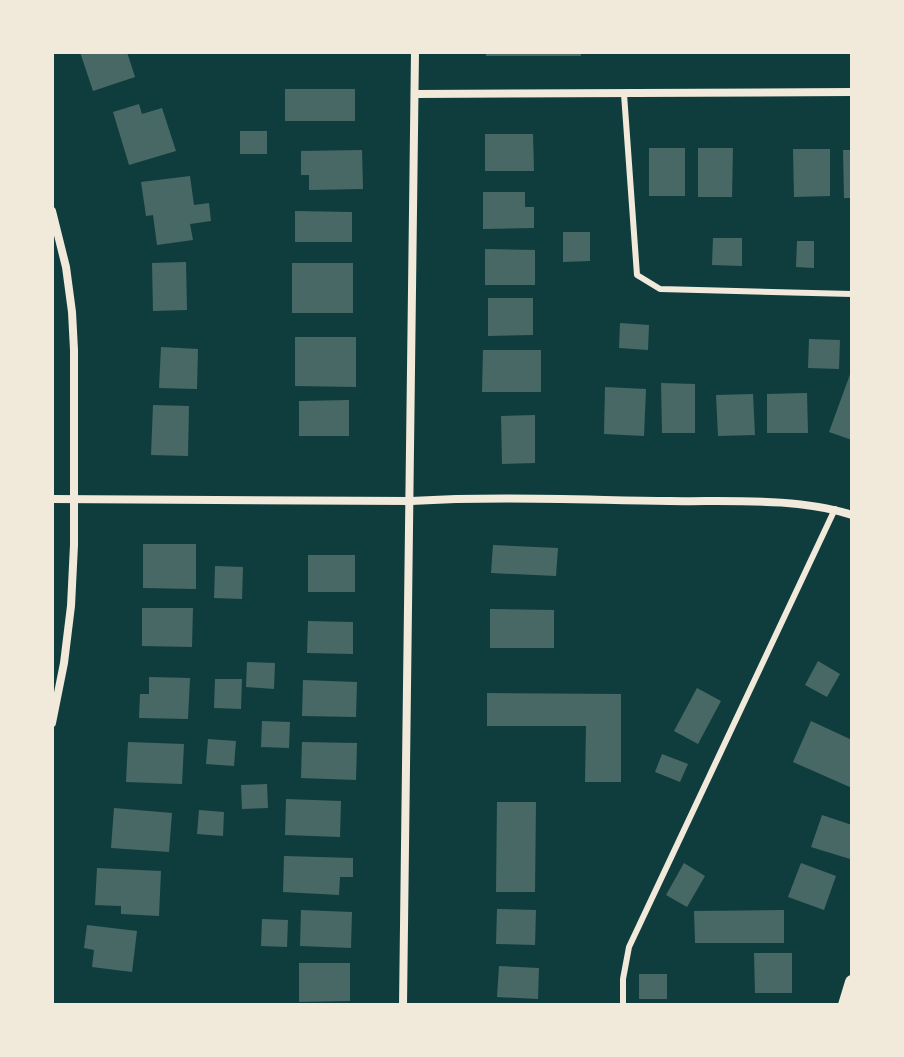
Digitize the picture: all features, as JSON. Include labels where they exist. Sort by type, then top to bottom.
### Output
[{"type":"street","points":[[403,1005],[415,52]]},
{"type":"street","points":[[415,94],[852,92]]},
{"type":"street","points":[[52,211],[66,267],[74,350],[71,606],[52,723]]},
{"type":"street","points":[[52,499],[411,501],[464,498],[736,502],[810,505],[852,515]]},
{"type":"street","points":[[845,1005],[852,982]]},
{"type":"lane","points":[[624,94],[637,275],[660,289],[852,294]]},
{"type":"lane","points":[[623,1005],[623,979],[629,947],[835,509]]},
{"type":"building","points":[[80,52],[127,52],[135,77],[93,91]]},
{"type":"building","points":[[486,52],[581,52],[581,56],[486,56]]},
{"type":"building","points":[[285,89],[355,89],[355,121],[285,121]]},
{"type":"building","points":[[139,104],[142,114],[162,108],[176,151],[129,165],[113,112]]},
{"type":"building","points":[[240,131],[267,131],[267,154],[240,154]]},
{"type":"building","points":[[485,134],[533,134],[534,171],[485,171]]},
{"type":"building","points":[[649,148],[685,148],[685,196],[649,196]]},
{"type":"building","points":[[698,148],[733,148],[732,197],[698,197]]},
{"type":"building","points":[[793,149],[830,149],[830,196],[794,197]]},
{"type":"building","points":[[362,150],[363,189],[309,190],[309,175],[301,175],[301,151]]},
{"type":"building","points":[[843,150],[852,150],[852,198],[844,198]]},
{"type":"building","points":[[190,176],[194,205],[209,203],[211,221],[190,224],[193,240],[157,245],[153,215],[146,216],[141,182]]},
{"type":"building","points":[[483,192],[525,192],[525,207],[534,207],[534,228],[483,229]]},
{"type":"building","points":[[295,211],[352,212],[352,242],[295,242]]},
{"type":"building","points":[[563,232],[590,232],[590,261],[563,262]]},
{"type":"building","points":[[713,238],[742,238],[742,266],[712,265]]},
{"type":"building","points":[[797,241],[814,241],[814,268],[796,267]]},
{"type":"building","points":[[485,249],[535,250],[535,285],[485,285]]},
{"type":"building","points":[[186,262],[187,310],[153,311],[152,263]]},
{"type":"building","points":[[292,263],[353,263],[353,313],[292,313]]},
{"type":"building","points":[[488,298],[533,298],[533,335],[488,336]]},
{"type":"building","points":[[620,323],[649,325],[648,350],[619,348]]},
{"type":"building","points":[[295,337],[356,337],[356,387],[295,386]]},
{"type":"building","points":[[809,339],[840,340],[839,369],[808,368]]},
{"type":"building","points":[[161,347],[198,349],[197,389],[159,388]]},
{"type":"building","points":[[483,350],[541,350],[541,392],[482,392]]},
{"type":"building","points":[[852,369],[852,440],[829,432]]},
{"type":"building","points":[[661,383],[695,384],[695,433],[662,433]]},
{"type":"building","points":[[605,387],[646,389],[644,436],[604,434]]},
{"type":"building","points":[[807,393],[808,433],[767,433],[767,394]]},
{"type":"building","points":[[753,394],[755,435],[718,436],[716,395]]},
{"type":"building","points":[[349,400],[349,436],[299,436],[299,401]]},
{"type":"building","points":[[153,405],[189,406],[188,456],[151,455]]},
{"type":"building","points":[[535,415],[535,463],[502,464],[501,416]]},
{"type":"building","points":[[143,544],[196,544],[196,589],[143,588]]},
{"type":"building","points":[[493,545],[558,548],[556,576],[491,573]]},
{"type":"building","points":[[308,555],[355,555],[355,592],[308,592]]},
{"type":"building","points":[[215,566],[243,567],[242,599],[214,598]]},
{"type":"building","points":[[142,608],[193,608],[192,647],[142,646]]},
{"type":"building","points":[[490,609],[554,610],[554,648],[490,648]]},
{"type":"building","points":[[308,621],[353,622],[353,654],[307,653]]},
{"type":"building","points":[[818,661],[840,674],[827,697],[805,685]]},
{"type":"building","points":[[247,662],[275,663],[274,689],[246,687]]},
{"type":"building","points":[[149,677],[190,678],[188,719],[139,718],[140,694],[149,694]]},
{"type":"building","points":[[215,679],[242,679],[241,709],[214,708]]},
{"type":"building","points":[[303,680],[357,682],[356,717],[302,716]]},
{"type":"building","points":[[697,688],[721,701],[698,744],[674,731]]},
{"type":"building","points":[[487,693],[621,694],[621,782],[585,782],[586,726],[487,726]]},
{"type":"building","points":[[262,721],[290,722],[289,748],[261,747]]},
{"type":"building","points":[[811,721],[852,740],[852,788],[793,762]]},
{"type":"building","points":[[208,739],[236,741],[234,766],[206,764]]},
{"type":"building","points":[[128,742],[184,744],[182,784],[126,782]]},
{"type":"building","points":[[302,742],[357,743],[356,780],[301,778]]},
{"type":"building","points":[[662,754],[688,764],[680,782],[655,772]]},
{"type":"building","points":[[267,784],[268,808],[242,809],[241,785]]},
{"type":"building","points":[[286,799],[341,801],[340,837],[285,835]]},
{"type":"building","points":[[497,802],[536,802],[535,892],[496,892]]},
{"type":"building","points":[[114,808],[172,813],[169,852],[111,848]]},
{"type":"building","points":[[199,810],[224,812],[223,836],[197,834]]},
{"type":"building","points":[[822,815],[852,825],[850,859],[811,847]]},
{"type":"building","points":[[284,856],[353,858],[353,877],[340,877],[339,895],[283,892]]},
{"type":"building","points":[[684,863],[705,876],[687,907],[666,895]]},
{"type":"building","points":[[801,863],[836,876],[824,910],[788,897]]},
{"type":"building","points":[[97,868],[161,871],[159,916],[121,914],[121,906],[95,905]]},
{"type":"building","points":[[497,909],[536,910],[535,945],[496,944]]},
{"type":"building","points":[[301,910],[352,912],[351,948],[300,946]]},
{"type":"building","points":[[784,910],[784,943],[695,943],[694,911]]},
{"type":"building","points":[[262,919],[288,920],[287,947],[261,946]]},
{"type":"building","points":[[87,925],[137,931],[132,972],[92,967],[94,950],[84,948]]},
{"type":"building","points":[[754,953],[792,953],[792,993],[755,993]]},
{"type":"building","points":[[299,963],[350,963],[350,1001],[299,1002]]},
{"type":"building","points":[[499,966],[539,968],[538,999],[497,997]]},
{"type":"building","points":[[639,974],[667,974],[667,999],[639,999]]}]
